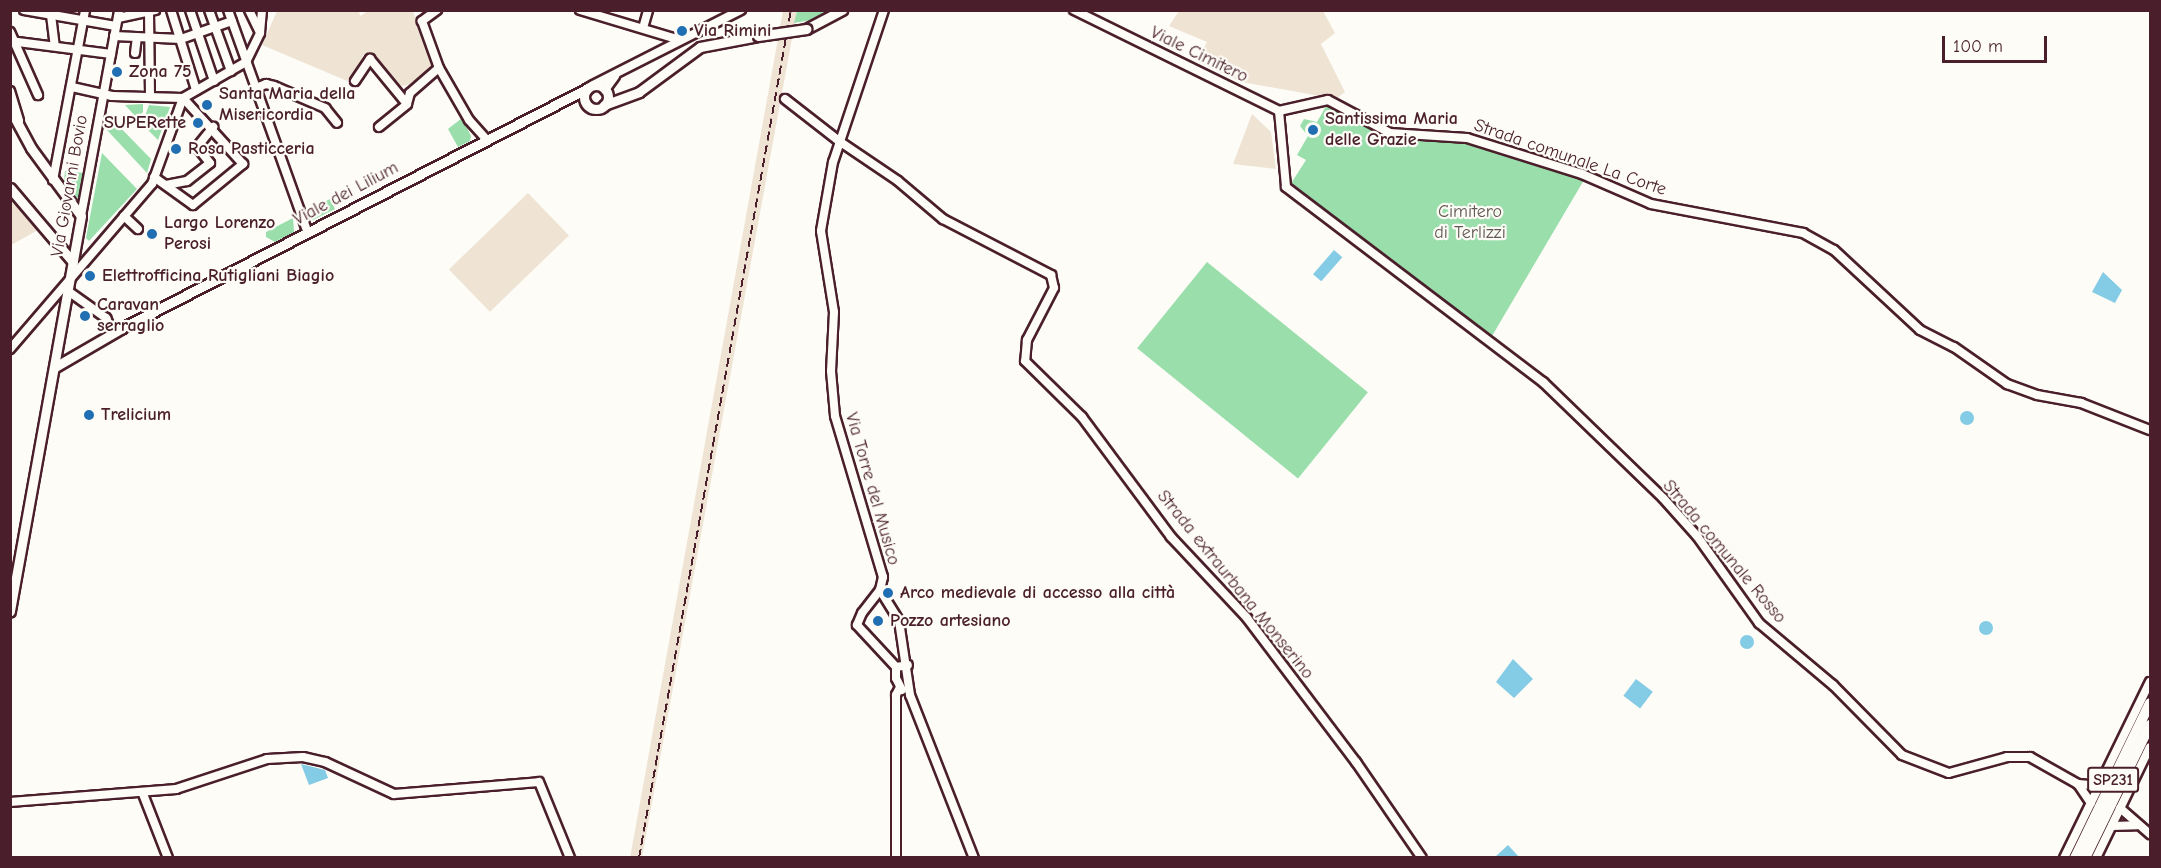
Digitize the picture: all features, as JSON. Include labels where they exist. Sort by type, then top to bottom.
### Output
[{"type":"highway","name":"SP231","points":[[2074,858],[2151,704]]},
{"type":"highway","name":"SP231","points":[[2085,858],[2151,725]]},
{"type":"main road","name":"Viale dei Lilium","points":[[559,103],[574,100],[586,102],[594,108],[604,105],[635,94],[694,50],[713,43],[806,29],[842,10]]},
{"type":"main road","name":"Viale dei Lilium","points":[[55,367],[113,333],[591,86]]},
{"type":"main road","points":[[586,102],[591,86],[606,91],[635,94]]},
{"type":"main road","points":[[604,105],[606,91]]},
{"type":"main road","points":[[10,109],[53,180],[81,216]]},
{"type":"main road","points":[[10,189],[73,262]]},
{"type":"main road","name":"Via Giovanni Bovio","points":[[10,612],[81,216]]},
{"type":"main road","points":[[58,242],[67,245],[77,240]]},
{"type":"street","points":[[24,10],[83,20],[118,18],[152,11],[149,37],[150,96]]},
{"type":"street","points":[[53,180],[85,10]]},
{"type":"street","points":[[171,10],[196,90]]},
{"type":"street","points":[[190,10],[214,81]]},
{"type":"street","points":[[209,10],[231,71]]},
{"type":"street","points":[[228,10],[308,233]]},
{"type":"street","points":[[249,10],[260,33]]},
{"type":"street","points":[[72,87],[104,92],[113,96],[183,98],[246,63],[260,33],[262,10]]},
{"type":"street","points":[[437,10],[422,21],[439,68],[468,120],[486,139]]},
{"type":"street","points":[[580,10],[680,40]]},
{"type":"street","points":[[600,16],[610,10]]},
{"type":"street","points":[[643,28],[648,10]]},
{"type":"street","points":[[591,86],[741,10]]},
{"type":"street","name":"Via Torre del Musico","points":[[884,10],[839,141],[821,231],[834,312],[832,400],[883,577],[880,590],[862,613],[857,625],[863,635],[896,667]]},
{"type":"street","name":"Viale Cimitero","points":[[1074,10],[1279,111]]},
{"type":"street","points":[[51,15],[55,46]]},
{"type":"street","name":"Via Giovanni Bovio","points":[[81,216],[118,18]]},
{"type":"street","points":[[114,36],[181,39],[232,21]]},
{"type":"street","points":[[135,53],[137,37]]},
{"type":"street","points":[[12,38],[111,54]]},
{"type":"street","points":[[12,38],[38,95]]},
{"type":"street","points":[[355,81],[370,59],[407,104]]},
{"type":"street","points":[[606,91],[627,67]]},
{"type":"street","points":[[379,127],[407,104],[410,93],[439,68]]},
{"type":"street","points":[[256,88],[266,84],[315,103],[325,108],[337,123]]},
{"type":"street","points":[[10,91],[19,123]]},
{"type":"street","points":[[154,177],[193,206],[243,164],[213,127],[183,98]]},
{"type":"street","points":[[10,349],[69,287],[96,247],[154,177],[183,98]]},
{"type":"street","points":[[786,99],[839,141]]},
{"type":"street","name":"Strada comunale La Corte","points":[[1279,111],[1324,100],[1336,102],[1390,133],[1467,138],[1582,174],[1651,204],[1812,237],[1834,250],[1909,321],[2007,384],[2037,395],[2081,403],[2151,430]]},
{"type":"street","name":"Strada comunale Rosso","points":[[1279,111],[1286,187],[1543,382],[1670,506],[1697,537],[1759,623],[1833,685],[1902,755],[1949,773],[2026,756],[2049,765],[2078,784],[2091,803]]},
{"type":"street","points":[[169,187],[187,181],[210,164],[197,147],[213,127]]},
{"type":"street","name":"Strada extraurbana Monserino","points":[[839,141],[898,181],[943,219],[1052,275],[1054,288],[1027,340],[1025,361],[1082,417],[1171,537],[1247,618],[1356,762],[1422,858]]},
{"type":"street","points":[[168,199],[169,187]]},
{"type":"street","points":[[124,216],[138,230]]},
{"type":"street","points":[[75,250],[96,247]]},
{"type":"street","points":[[73,262],[86,260]]},
{"type":"street","points":[[69,287],[106,318],[113,333]]},
{"type":"street","name":"Via Torre del Musico","points":[[880,590],[899,621],[908,665],[909,686],[974,858]]},
{"type":"street","points":[[896,858],[896,695],[899,689],[896,667],[908,665]]},
{"type":"street","points":[[2064,858],[2151,682]]},
{"type":"street","points":[[899,689],[909,686]]},
{"type":"street","points":[[2096,858],[2151,747]]},
{"type":"street","points":[[10,802],[143,794],[189,787],[279,757],[325,762],[403,795],[528,780],[542,787],[570,858]]},
{"type":"street","name":"Strada comunale Rosso","points":[[2078,784],[2099,786]]},
{"type":"street","points":[[143,794],[168,858]]},
{"type":"street","points":[[2120,808],[2137,825],[2151,834]]},
{"type":"street","points":[[2112,826],[2137,825]]},
{"type":"shaded area","points":[[277,11],[359,11],[360,16],[368,11],[413,11],[435,66],[417,82],[403,86],[393,81],[368,54],[363,55],[352,83],[262,45]]},
{"type":"shaded area","points":[[783,11],[797,11],[642,857],[630,858]]},
{"type":"shaded area","points":[[1179,11],[1323,11],[1335,33],[1321,44],[1345,92],[1336,99],[1242,82],[1196,61],[1207,42],[1169,26]]},
{"type":"shaded area","points":[[1252,114],[1271,132],[1276,169],[1233,164]]},
{"type":"shaded area","points":[[528,193],[569,235],[490,312],[449,269]]},
{"type":"shaded area","points":[[10,196],[40,229],[11,245],[10,245]]},
{"type":"green space","points":[[797,11],[832,11],[817,19],[794,23]]},
{"type":"green space","name":"Cimitero di Terlizzi","points":[[1328,103],[1388,139],[1470,144],[1584,180],[1492,336],[1290,185],[1306,160],[1297,155],[1308,136],[1300,126],[1304,119],[1317,122]]},
{"type":"green space","points":[[143,104],[143,112],[137,118],[125,105]]},
{"type":"green space","points":[[149,105],[170,107],[158,140],[142,124]]},
{"type":"green space","points":[[109,116],[151,159],[147,173],[106,129]]},
{"type":"green space","points":[[462,118],[471,136],[470,141],[458,147],[448,129]]},
{"type":"green space","points":[[102,153],[137,189],[89,241],[86,238]]},
{"type":"green space","points":[[65,171],[84,173],[79,200],[64,182]]},
{"type":"green space","points":[[330,199],[335,209],[313,220],[310,218],[307,211]]},
{"type":"green space","points":[[293,218],[294,232],[275,242],[266,237],[266,232]]},
{"type":"green space","points":[[1207,262],[1368,392],[1298,479],[1137,348]]},
{"type":"water","points":[[1334,250],[1342,257],[1321,281],[1313,274]]},
{"type":"water","points":[[2103,272],[2122,290],[2115,303],[2092,292]]},
{"type":"water","points":[[1964,411],[1970,411],[1974,418],[1970,425],[1964,425],[1960,421],[1960,415]]},
{"type":"water","points":[[1986,621],[1991,623],[1993,628],[1991,633],[1986,635],[1981,633],[1979,628],[1981,623]]},
{"type":"water","points":[[1744,635],[1750,635],[1754,642],[1750,649],[1744,649],[1740,645],[1740,639]]},
{"type":"water","points":[[1513,659],[1533,679],[1514,698],[1496,682]]},
{"type":"water","points":[[1636,679],[1653,692],[1640,708],[1623,696]]},
{"type":"water","points":[[301,764],[325,770],[328,778],[309,785]]},
{"type":"water","points":[[1508,845],[1519,857],[1495,857]]},
{"type":"railway","points":[[639,858],[791,10]]},
{"type":"place","name":"Via Rimini","points":[[682,31]]},
{"type":"place","name":"Zona 75","points":[[117,72]]},
{"type":"place","name":"Santa Maria della Misericordia","points":[[207,105]]},
{"type":"place","name":"SUPERette","points":[[198,123]]},
{"type":"place","name":"Santissima Maria delle Grazie","points":[[1313,130]]},
{"type":"place","name":"Rosa Pasticceria","points":[[176,149]]},
{"type":"place","name":"Largo Lorenzo Perosi","points":[[152,234]]},
{"type":"place","name":"Elettrofficina Rutigliani Biagio","points":[[90,276]]},
{"type":"place","name":"Caravan serraglio","points":[[85,316]]},
{"type":"place","name":"Trelicium","points":[[89,415]]},
{"type":"place","name":"Arco medievale di accesso alla città","points":[[888,593]]},
{"type":"place","name":"Pozzo artesiano","points":[[878,621]]}]
